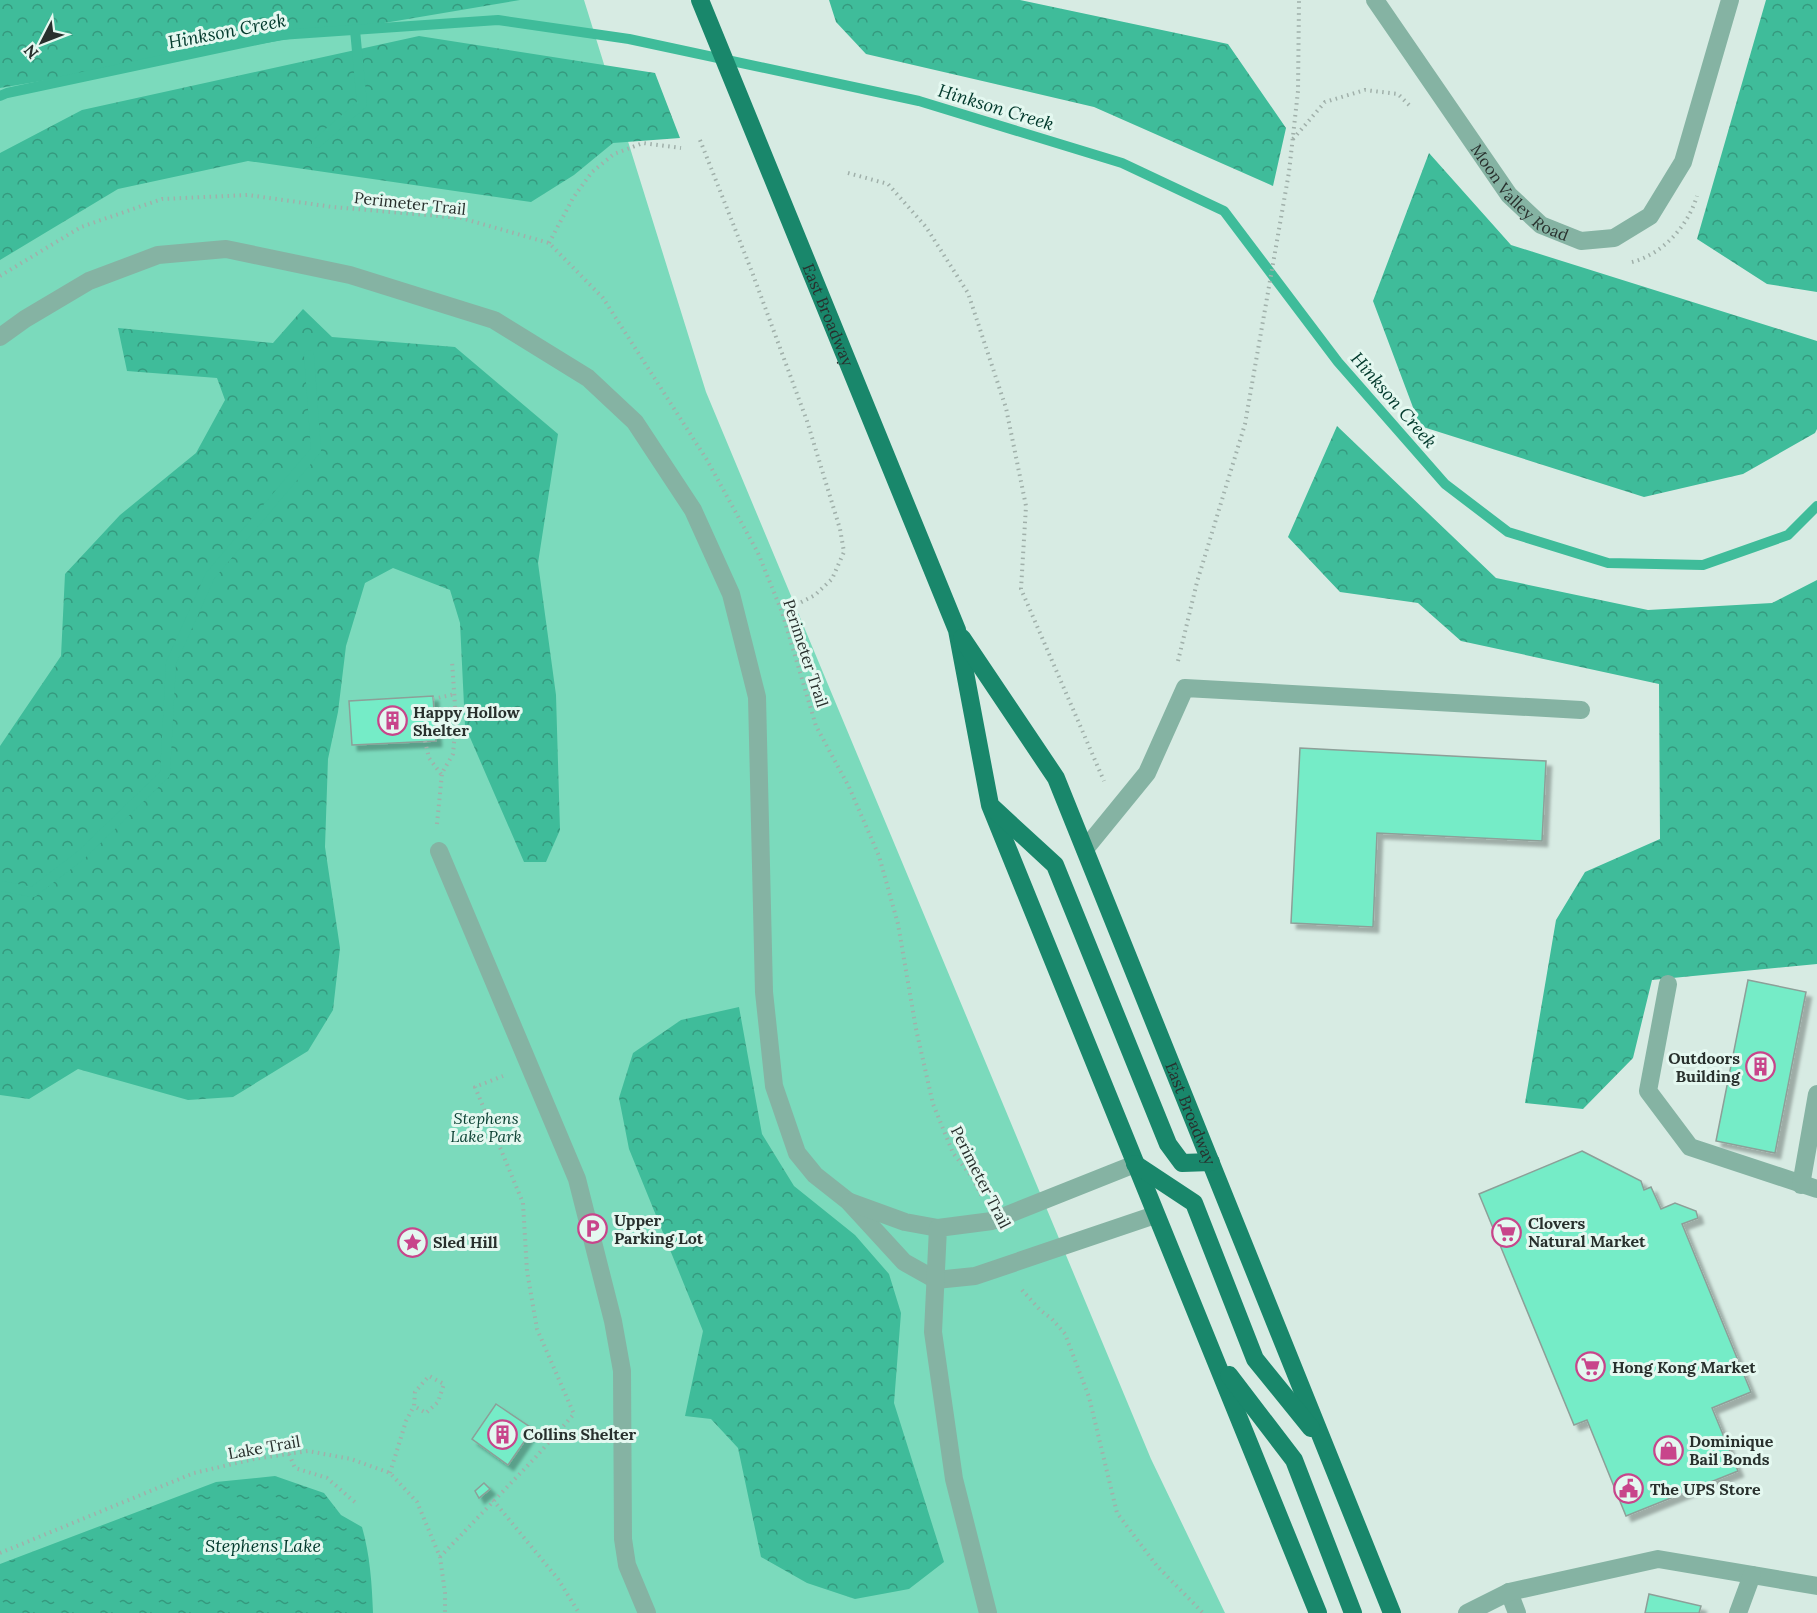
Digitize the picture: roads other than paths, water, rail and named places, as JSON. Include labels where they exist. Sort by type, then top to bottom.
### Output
[{"type":"main road","name":"East Broadway","points":[[700,0],[957,630],[1056,778],[1392,1613]]},
{"type":"main road","name":"East Broadway","points":[[957,630],[990,805],[1318,1613]]},
{"type":"main road","points":[[990,805],[1056,865],[1168,1144],[1182,1163],[1211,1162]]},
{"type":"main road","points":[[1135,1164],[1194,1203],[1255,1359],[1324,1443]]},
{"type":"main road","points":[[1214,1354],[1294,1460],[1353,1613]]},
{"type":"street","name":"Moon Valley Road","points":[[1375,0],[1509,195],[1541,225],[1581,242],[1614,238],[1650,216],[1683,162],[1730,0]]},
{"type":"street","points":[[0,337],[25,319],[89,281],[158,255],[226,249],[350,275],[494,320],[588,378],[635,422],[693,510],[731,594],[757,698],[764,992],[774,1086],[797,1153],[815,1174],[848,1201],[904,1262],[936,1280],[975,1276],[1155,1215]]},
{"type":"street","points":[[1085,849],[1147,773],[1185,688],[1581,710]]},
{"type":"street","points":[[439,851],[577,1179],[613,1321],[622,1371],[623,1539],[627,1565],[647,1613]]},
{"type":"street","points":[[1668,984],[1648,1091],[1690,1147],[1809,1187],[1817,1094]]},
{"type":"street","points":[[848,1201],[905,1222],[938,1228],[992,1221],[1135,1164]]},
{"type":"street","points":[[938,1228],[933,1332],[954,1479],[988,1613]]},
{"type":"street","points":[[1467,1613],[1509,1592],[1658,1559],[1817,1586]]},
{"type":"street","points":[[1738,1613],[1752,1575]]},
{"type":"street","points":[[1509,1592],[1517,1613]]},
{"type":"water","name":"Stephens Lake","points":[[275,1476],[324,1493],[341,1515],[362,1527],[370,1570],[373,1613],[0,1613],[0,1564],[216,1482]]},
{"type":"waterway","name":"Hinkson Creek","points":[[0,96],[280,35],[498,20],[629,39],[919,101],[1122,163],[1224,211],[1338,362],[1445,484],[1508,532],[1608,563],[1703,565],[1788,535],[1817,506]]},
{"type":"waterway","points":[[317,143],[362,104],[355,30]]},
{"type":"waterway","points":[[0,886],[33,892],[81,855],[165,774],[171,663],[210,576],[316,450],[309,355]]},
{"type":"place","name":"Happy Hollow Shelter","points":[[392,721]]},
{"type":"place","name":"Outdoors Building","points":[[1761,1067]]},
{"type":"place","name":"Upper Parking Lot","points":[[593,1229]]},
{"type":"place","name":"Clovers Natural Market","points":[[1507,1232]]},
{"type":"place","name":"Sled Hill","points":[[412,1242]]},
{"type":"place","name":"Hong Kong Market","points":[[1591,1367]]},
{"type":"place","name":"Collins Shelter","points":[[502,1434]]},
{"type":"place","name":"Dominique Bail Bonds","points":[[1668,1450]]},
{"type":"place","name":"The UPS Store","points":[[1629,1489]]},
{"type":"park label","name":"Stephens Lake Park","points":[[486,1127]]}]
